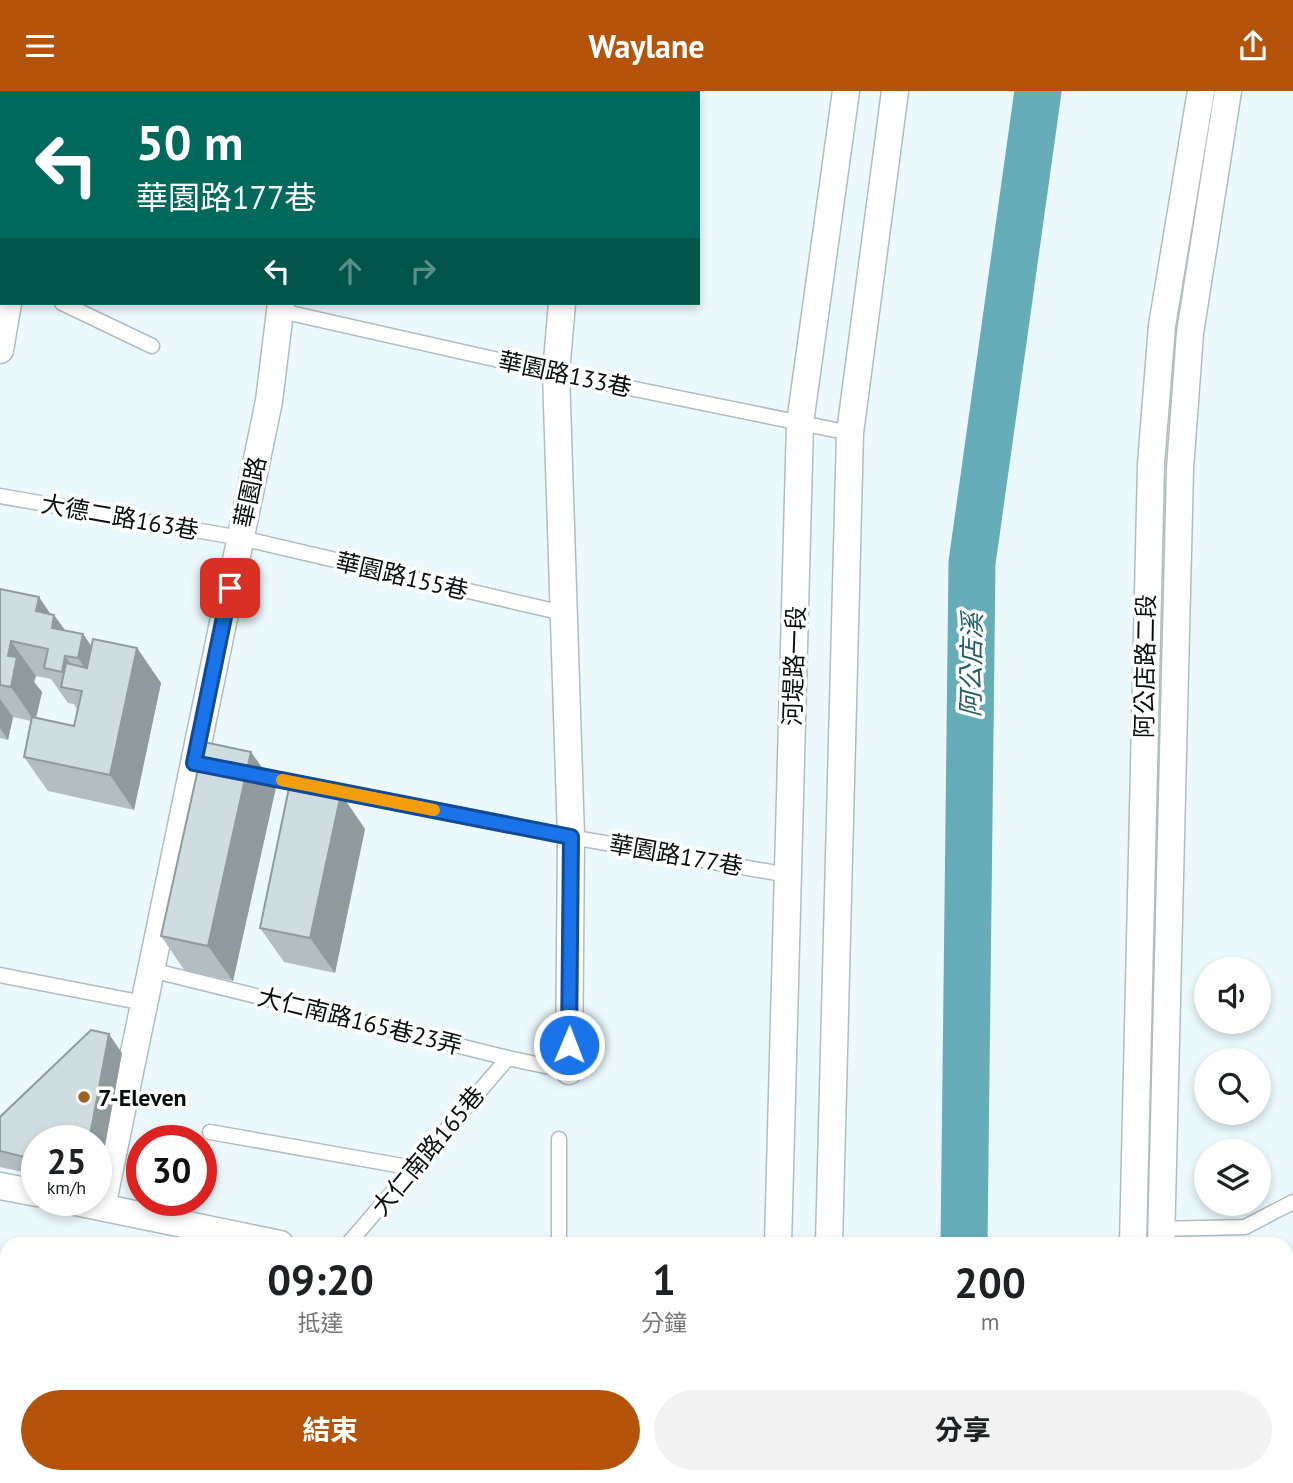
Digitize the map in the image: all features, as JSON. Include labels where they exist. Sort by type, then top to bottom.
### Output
[{"type":"street","name":"河堤路一段","points":[[778,1237],[800,422],[846,91]]},
{"type":"street","name":"河堤路一段","points":[[830,1237],[850,433],[895,91]]},
{"type":"street","name":"阿公店路二段","points":[[1133,1237],[1151,464],[1162,326],[1201,91]]},
{"type":"street","name":"阿公店路二段","points":[[1161,1237],[1180,469],[1190,333],[1228,91]]},
{"type":"street","points":[[0,350],[8,305]]},
{"type":"street","points":[[562,305],[556,373],[571,837],[569,1071]]},
{"type":"street","name":"華園路","points":[[112,1158],[151,970],[201,764],[241,538],[269,401],[281,307]]},
{"type":"street","points":[[0,1186],[21,1190]]},
{"type":"street","points":[[112,1209],[246,1237]]},
{"type":"lane","points":[[66,305],[152,346]]},
{"type":"lane","name":"華園路133巷","points":[[281,307],[556,373],[850,433]]},
{"type":"lane","name":"大德二路163巷","points":[[0,496],[241,538]]},
{"type":"lane","name":"華園路155巷","points":[[241,538],[563,613]]},
{"type":"lane","name":"華園路177巷","points":[[234,771],[571,837],[788,874]]},
{"type":"lane","name":"大仁南路165巷23弄","points":[[151,970],[569,1071]]},
{"type":"lane","points":[[0,975],[144,1003]]},
{"type":"lane","name":"大仁南路165巷","points":[[354,1237],[508,1058]]},
{"type":"lane","points":[[217,1133],[414,1168]]},
{"type":"lane","points":[[559,1139],[559,1237]]},
{"type":"lane","points":[[1161,1237],[1245,1227],[1293,1202]]},
{"type":"building","points":[[0,589],[39,597],[36,611],[54,615],[52,628],[83,634],[78,658],[65,656],[62,672],[44,668],[48,649],[11,641],[8,656],[17,657],[11,687],[0,685]]},
{"type":"building","points":[[93,639],[137,648],[110,775],[24,757],[32,717],[74,726],[82,691],[61,687],[66,663],[87,668]]},
{"type":"building","points":[[204,742],[251,752],[208,946],[161,936]]},
{"type":"building","points":[[290,783],[341,794],[310,938],[260,928]]},
{"type":"building","points":[[91,1030],[109,1034],[92,1125],[21,1125],[21,1156],[0,1151],[0,1117]]},
{"type":"waterway","name":"阿公店溪","points":[[964,1237],[972,563],[1038,91]]},
{"type":"slow traffic","points":[[282,780],[434,810]]},
{"type":"place","name":"7-Eleven","points":[[84,1097]]},
{"type":"route","points":[[230,588],[194,763],[571,837],[569,1045]]}]
